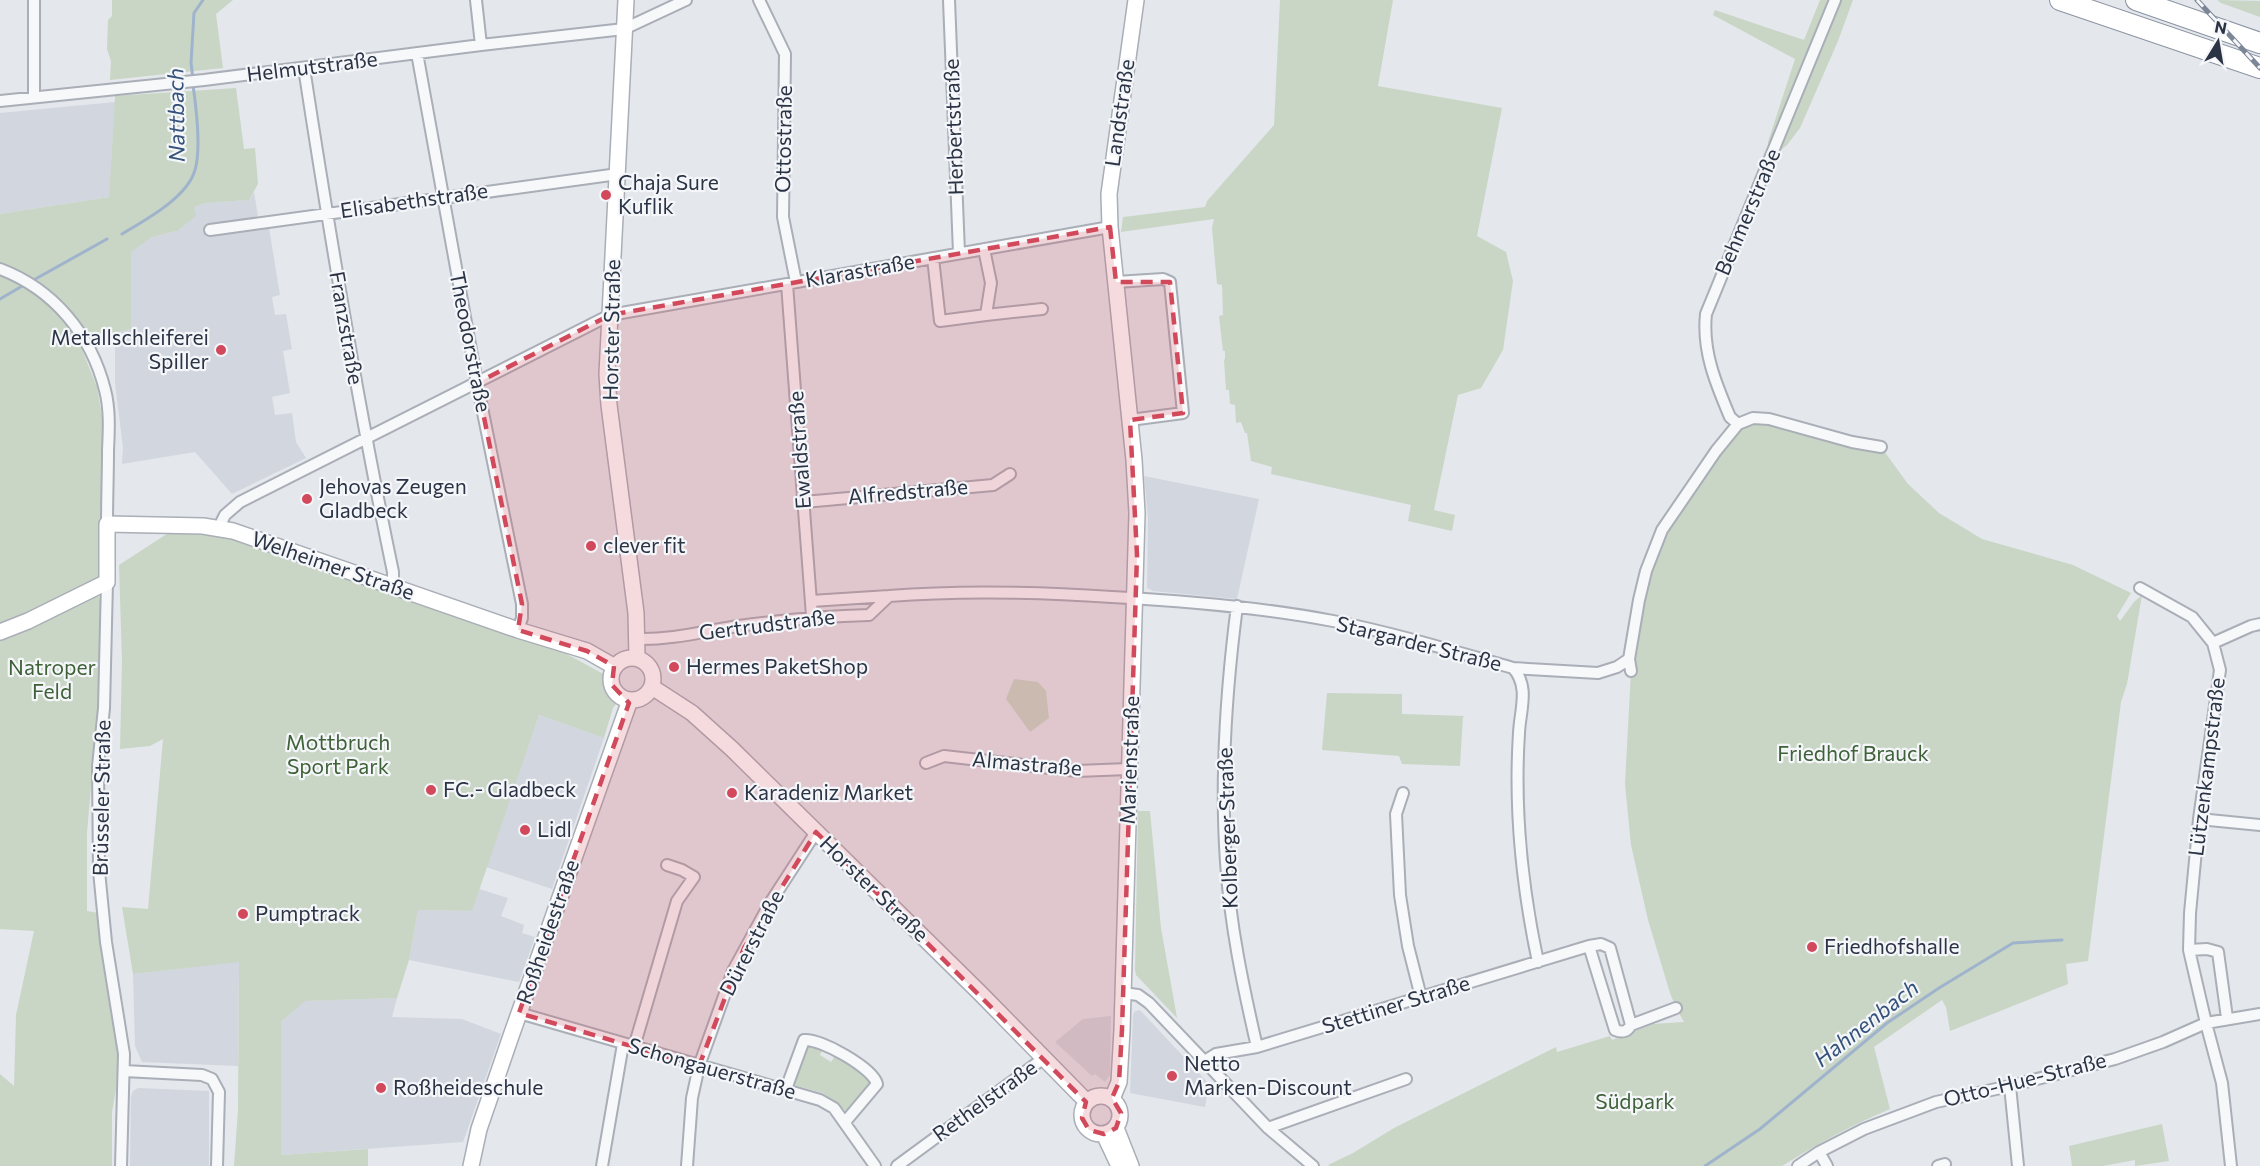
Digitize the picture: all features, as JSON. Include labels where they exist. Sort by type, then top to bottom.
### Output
[{"type":"highway","points":[[2060,0],[2260,68]]},
{"type":"highway","points":[[2136,0],[2260,43]]},
{"type":"street","points":[[34,0],[34,97]]},
{"type":"street","points":[[476,0],[482,45]]},
{"type":"street","name":"Horster Straße","points":[[626,0],[607,374],[638,639],[637,658]]},
{"type":"street","name":"Helmutstraße","points":[[0,101],[188,82],[624,29],[686,0]]},
{"type":"street","name":"Ottostraße","points":[[759,0],[785,54],[783,218],[792,283]]},
{"type":"street","name":"Herbertstraße","points":[[949,0],[959,253]]},
{"type":"street","name":"Landstraße","points":[[1110,227],[1109,194],[1136,0]]},
{"type":"street","name":"Behmerstraße","points":[[1738,424],[1730,417],[1706,353],[1704,332],[1706,314],[1835,0]]},
{"type":"street","name":"Theodorstraße","points":[[417,53],[477,383],[522,604],[522,618],[518,630]]},
{"type":"street","name":"Franzstraße","points":[[304,68],[365,439],[393,572],[393,586]]},
{"type":"street","name":"Elisabethstraße","points":[[210,230],[618,174]]},
{"type":"street","name":"Klarastraße","points":[[222,521],[240,502],[610,315],[1110,227]]},
{"type":"street","name":"Marienstraße","points":[[1110,227],[1137,513],[1120,1072],[1117,1089],[1112,1099]]},
{"type":"street","points":[[984,249],[991,283],[986,315]]},
{"type":"street","points":[[933,258],[940,321],[1042,309]]},
{"type":"street","points":[[0,269],[31,283],[46,295],[78,328],[94,357],[106,391],[109,422],[107,524]]},
{"type":"street","points":[[1116,282],[1163,279],[1170,282],[1183,413],[1130,420]]},
{"type":"street","name":"Ewaldstraße","points":[[792,283],[812,616]]},
{"type":"street","points":[[1631,671],[1629,659],[1646,571],[1662,530],[1716,451],[1738,424],[1753,418],[1769,419],[1852,442],[1881,447]]},
{"type":"street","name":"Alfredstraße","points":[[804,502],[993,484],[1010,474]]},
{"type":"street","name":"Welheimer Straße","points":[[107,524],[222,521],[393,586],[518,630],[587,651],[613,671]]},
{"type":"street","name":"Brüsseler Straße","points":[[107,524],[104,708],[98,766],[99,871],[106,942],[124,1054],[121,1166]]},
{"type":"street","points":[[0,632],[28,621],[106,582]]},
{"type":"street","name":"Lützenkampstraße","points":[[2140,588],[2192,617],[2213,643],[2220,670],[2199,819],[2190,913],[2189,950],[2223,1083],[2231,1166]]},
{"type":"street","name":"Gertrudstraße","points":[[811,601],[966,591],[1136,598]]},
{"type":"street","name":"Gertrudstraße","points":[[638,639],[664,640],[736,626],[812,616],[869,615],[889,596]]},
{"type":"street","name":"Stargarder Straße","points":[[1136,598],[1237,606],[1333,621],[1422,642],[1513,668],[1521,677],[1524,688],[1519,734],[1518,806],[1528,914],[1538,962]]},
{"type":"street","name":"Kolberger Straße","points":[[1237,606],[1226,702],[1224,818],[1226,864],[1232,920],[1257,1047]]},
{"type":"street","points":[[2213,643],[2260,624]]},
{"type":"street","points":[[627,658],[637,658],[651,668],[652,687],[642,698],[630,700],[617,693],[612,685],[613,671],[627,658]]},
{"type":"street","points":[[1513,668],[1598,673],[1617,667],[1629,659]]},
{"type":"street","name":"Horster Straße","points":[[652,687],[700,720],[732,748],[1087,1102]]},
{"type":"street","name":"Roßheidestraße","points":[[471,1166],[482,1123],[519,1013],[630,700]]},
{"type":"street","name":"Almastraße","points":[[926,763],[944,756],[1077,771],[1128,769]]},
{"type":"street","points":[[1403,793],[1396,814],[1400,896],[1408,946],[1421,996]]},
{"type":"street","points":[[2199,819],[2260,825]]},
{"type":"street","name":"Dürerstraße","points":[[687,1166],[692,1098],[699,1066],[721,1003],[740,956],[770,903],[816,832]]},
{"type":"street","points":[[602,1166],[628,1045],[677,901],[694,877],[667,864]]},
{"type":"street","points":[[1632,1025],[1610,948],[1601,944],[1589,946],[1615,1030],[1621,1032],[1628,1030],[1632,1025],[1676,1008]]},
{"type":"street","name":"Stettiner Straße","points":[[1203,1062],[1216,1054],[1257,1047],[1589,946]]},
{"type":"street","points":[[2189,950],[2218,951],[2227,1018]]},
{"type":"street","points":[[1123,993],[1137,995],[1149,1003],[1268,1128],[1313,1166]]},
{"type":"street","name":"Schongauerstraße","points":[[519,1013],[786,1089],[827,1104],[834,1108],[845,1122],[875,1166]]},
{"type":"street","name":"Otto-Hue-Straße","points":[[1798,1166],[1819,1152],[1864,1129],[1936,1102],[2115,1059],[2163,1042],[2206,1023],[2260,1014]]},
{"type":"street","points":[[786,1089],[804,1040],[814,1041],[841,1054],[865,1068],[876,1078],[878,1084],[845,1122]]},
{"type":"street","name":"Rethelstraße","points":[[897,1166],[1044,1058]]},
{"type":"street","points":[[124,1071],[202,1075],[212,1079],[219,1092],[217,1166]]},
{"type":"street","points":[[1268,1128],[1406,1079]]},
{"type":"street","points":[[2010,1086],[2018,1166]]},
{"type":"street","points":[[1099,1096],[1112,1099],[1118,1105],[1121,1113],[1120,1120],[1110,1131],[1093,1132],[1084,1122],[1082,1114],[1087,1102],[1099,1096]]},
{"type":"street","points":[[1110,1131],[1119,1166]]},
{"type":"street","points":[[1110,1131],[1131,1166]]},
{"type":"street","points":[[1819,1152],[1827,1166]]},
{"type":"highlighted area","points":[[1110,227],[1116,282],[1170,282],[1183,413],[1130,420],[1137,555],[1122,1030],[1119,1082],[1112,1098],[1121,1113],[1116,1128],[1104,1134],[1089,1130],[1082,1118],[1086,1102],[816,832],[744,948],[699,1066],[519,1013],[629,703],[612,685],[614,666],[587,651],[518,630],[522,604],[477,383],[610,315]]},
{"type":"shaded area","points":[[115,102],[109,197],[0,214],[0,113]]},
{"type":"shaded area","points":[[254,192],[260,229],[269,228],[280,295],[272,297],[275,315],[286,314],[292,349],[283,351],[290,393],[272,397],[275,415],[292,413],[296,442],[306,458],[232,494],[195,452],[122,464],[123,448],[115,383],[115,332],[131,329],[130,252],[152,237],[177,231],[194,207],[206,203],[249,200]]},
{"type":"shaded area","points":[[1144,476],[1259,499],[1237,599],[1153,591],[1147,588],[1148,519]]},
{"type":"shaded area","points":[[539,715],[604,738],[552,889],[486,867]]},
{"type":"shaded area","points":[[479,889],[508,898],[501,916],[524,925],[522,933],[535,937],[519,982],[409,960],[418,910],[472,911]]},
{"type":"shaded area","points":[[239,961],[238,1066],[142,1062],[135,1046],[133,974]]},
{"type":"shaded area","name":"Roßheideschule","points":[[397,998],[392,1017],[462,1019],[501,1034],[463,1142],[281,1155],[281,1022],[304,1001]]},
{"type":"shaded area","points":[[1140,1010],[1209,1084],[1205,1107],[1130,1093],[1133,1015],[1135,1011]]},
{"type":"shaded area","points":[[1111,1016],[1110,1075],[1105,1082],[1095,1074],[1092,1076],[1055,1042],[1083,1019]]},
{"type":"shaded area","points":[[138,1088],[209,1091],[209,1166],[130,1166],[131,1096]]},
{"type":"green space","points":[[112,0],[233,0],[216,14],[223,68],[110,80],[111,61],[107,49],[108,20],[112,16]]},
{"type":"green space","points":[[1280,0],[1393,0],[1378,86],[1502,108],[1477,236],[1506,252],[1513,281],[1503,350],[1481,388],[1458,395],[1434,510],[1455,515],[1452,531],[1408,521],[1411,505],[1271,474],[1272,467],[1251,461],[1247,433],[1241,422],[1236,423],[1235,405],[1230,404],[1229,390],[1226,390],[1225,351],[1223,351],[1219,316],[1223,315],[1222,285],[1217,284],[1212,228],[1214,219],[1121,232],[1123,217],[1205,207],[1207,201],[1274,125]]},
{"type":"green space","points":[[1820,0],[1853,0],[1838,41],[1800,128],[1787,145],[1770,159],[1768,142],[1795,59],[1713,15],[1715,10],[1804,40]]},
{"type":"green space","points":[[2217,0],[2260,1],[2260,17],[2221,3]]},
{"type":"green space","points":[[236,88],[244,149],[255,148],[258,184],[249,200],[206,203],[194,207],[196,216],[177,231],[152,237],[131,252],[131,329],[78,340],[97,387],[104,428],[105,582],[0,631],[0,214],[109,197],[115,96]]},
{"type":"green space","name":"Friedhof Brauck","points":[[1753,418],[1881,447],[1908,484],[1939,513],[1982,539],[2073,565],[2131,593],[2117,616],[2120,621],[2142,595],[2127,684],[2121,702],[2088,961],[2066,964],[2068,984],[1950,1031],[1946,1007],[1942,1000],[1874,1047],[1890,1109],[1835,1135],[1782,1166],[1328,1165],[1394,1128],[1556,1047],[1557,1052],[1610,1036],[1612,1040],[1653,1024],[1684,1022],[1670,993],[1648,920],[1631,845],[1625,784],[1631,671],[1654,549],[1730,433]]},
{"type":"green space","name":"Mottbruch Sport Park","points":[[179,526],[201,528],[552,646],[607,676],[609,689],[619,700],[613,708],[604,738],[539,715],[472,911],[418,910],[409,960],[397,998],[305,1001],[281,1022],[281,1155],[368,1149],[368,1166],[234,1166],[238,1110],[239,962],[133,974],[122,907],[148,909],[163,739],[150,746],[120,749],[122,661],[119,565]]},
{"type":"green space","name":"Natroper Feld","points":[[98,593],[99,598],[106,594],[99,771],[92,775],[87,833],[87,911],[99,913],[121,1061],[112,1112],[112,1166],[0,1166],[0,1074],[14,1086],[16,1015],[34,931],[0,929],[0,640]]},
{"type":"green space","points":[[1014,679],[1038,682],[1046,691],[1049,718],[1030,732],[1006,699]]},
{"type":"green space","points":[[1327,693],[1402,694],[1402,714],[1465,716],[1463,717],[1460,766],[1402,764],[1399,756],[1322,750]]},
{"type":"green space","points":[[1138,811],[1150,811],[1161,928],[1177,1018],[1136,975],[1135,970]]},
{"type":"green space","points":[[808,1044],[823,1049],[820,1055],[831,1062],[835,1056],[864,1072],[872,1084],[847,1112],[823,1093],[793,1085]]},
{"type":"green space","points":[[2162,1124],[2169,1161],[2135,1166],[2135,1160],[2103,1166],[2072,1166],[2069,1146]]},
{"type":"waterway","name":"Nattbach","points":[[193,79],[191,63],[194,13],[203,0]]},
{"type":"waterway","name":"Nattbach","points":[[122,234],[164,207],[191,180],[198,151],[193,85]]},
{"type":"waterway","name":"Nattbach","points":[[30,282],[107,239]]},
{"type":"waterway","name":"Nattbach","points":[[0,299],[24,285]]},
{"type":"waterway","name":"Hahnenbach","points":[[1705,1166],[1760,1129],[1887,1023],[1939,988],[2013,943],[2062,940]]},
{"type":"railway","points":[[2197,0],[2260,68]]},
{"type":"place","name":"Chaja Sure Kuflik","points":[[606,195]]},
{"type":"place","name":"Metallschleiferei Spiller","points":[[221,350]]},
{"type":"place","name":"Jehovas Zeugen Gladbeck","points":[[307,499]]},
{"type":"place","name":"clever fit","points":[[591,546]]},
{"type":"place","name":"Hermes PaketShop","points":[[674,667]]},
{"type":"place","name":"FC.- Gladbeck","points":[[431,790]]},
{"type":"place","name":"Karadeniz Market","points":[[732,793]]},
{"type":"place","name":"Lidl","points":[[525,830]]},
{"type":"place","name":"Pumptrack","points":[[243,914]]},
{"type":"place","name":"Friedhofshalle","points":[[1812,947]]},
{"type":"place","name":"Netto Marken-Discount","points":[[1172,1076]]},
{"type":"place","name":"Roßheideschule","points":[[381,1088]]},
{"type":"park label","name":"Südpark","points":[[1635,1102]]}]
